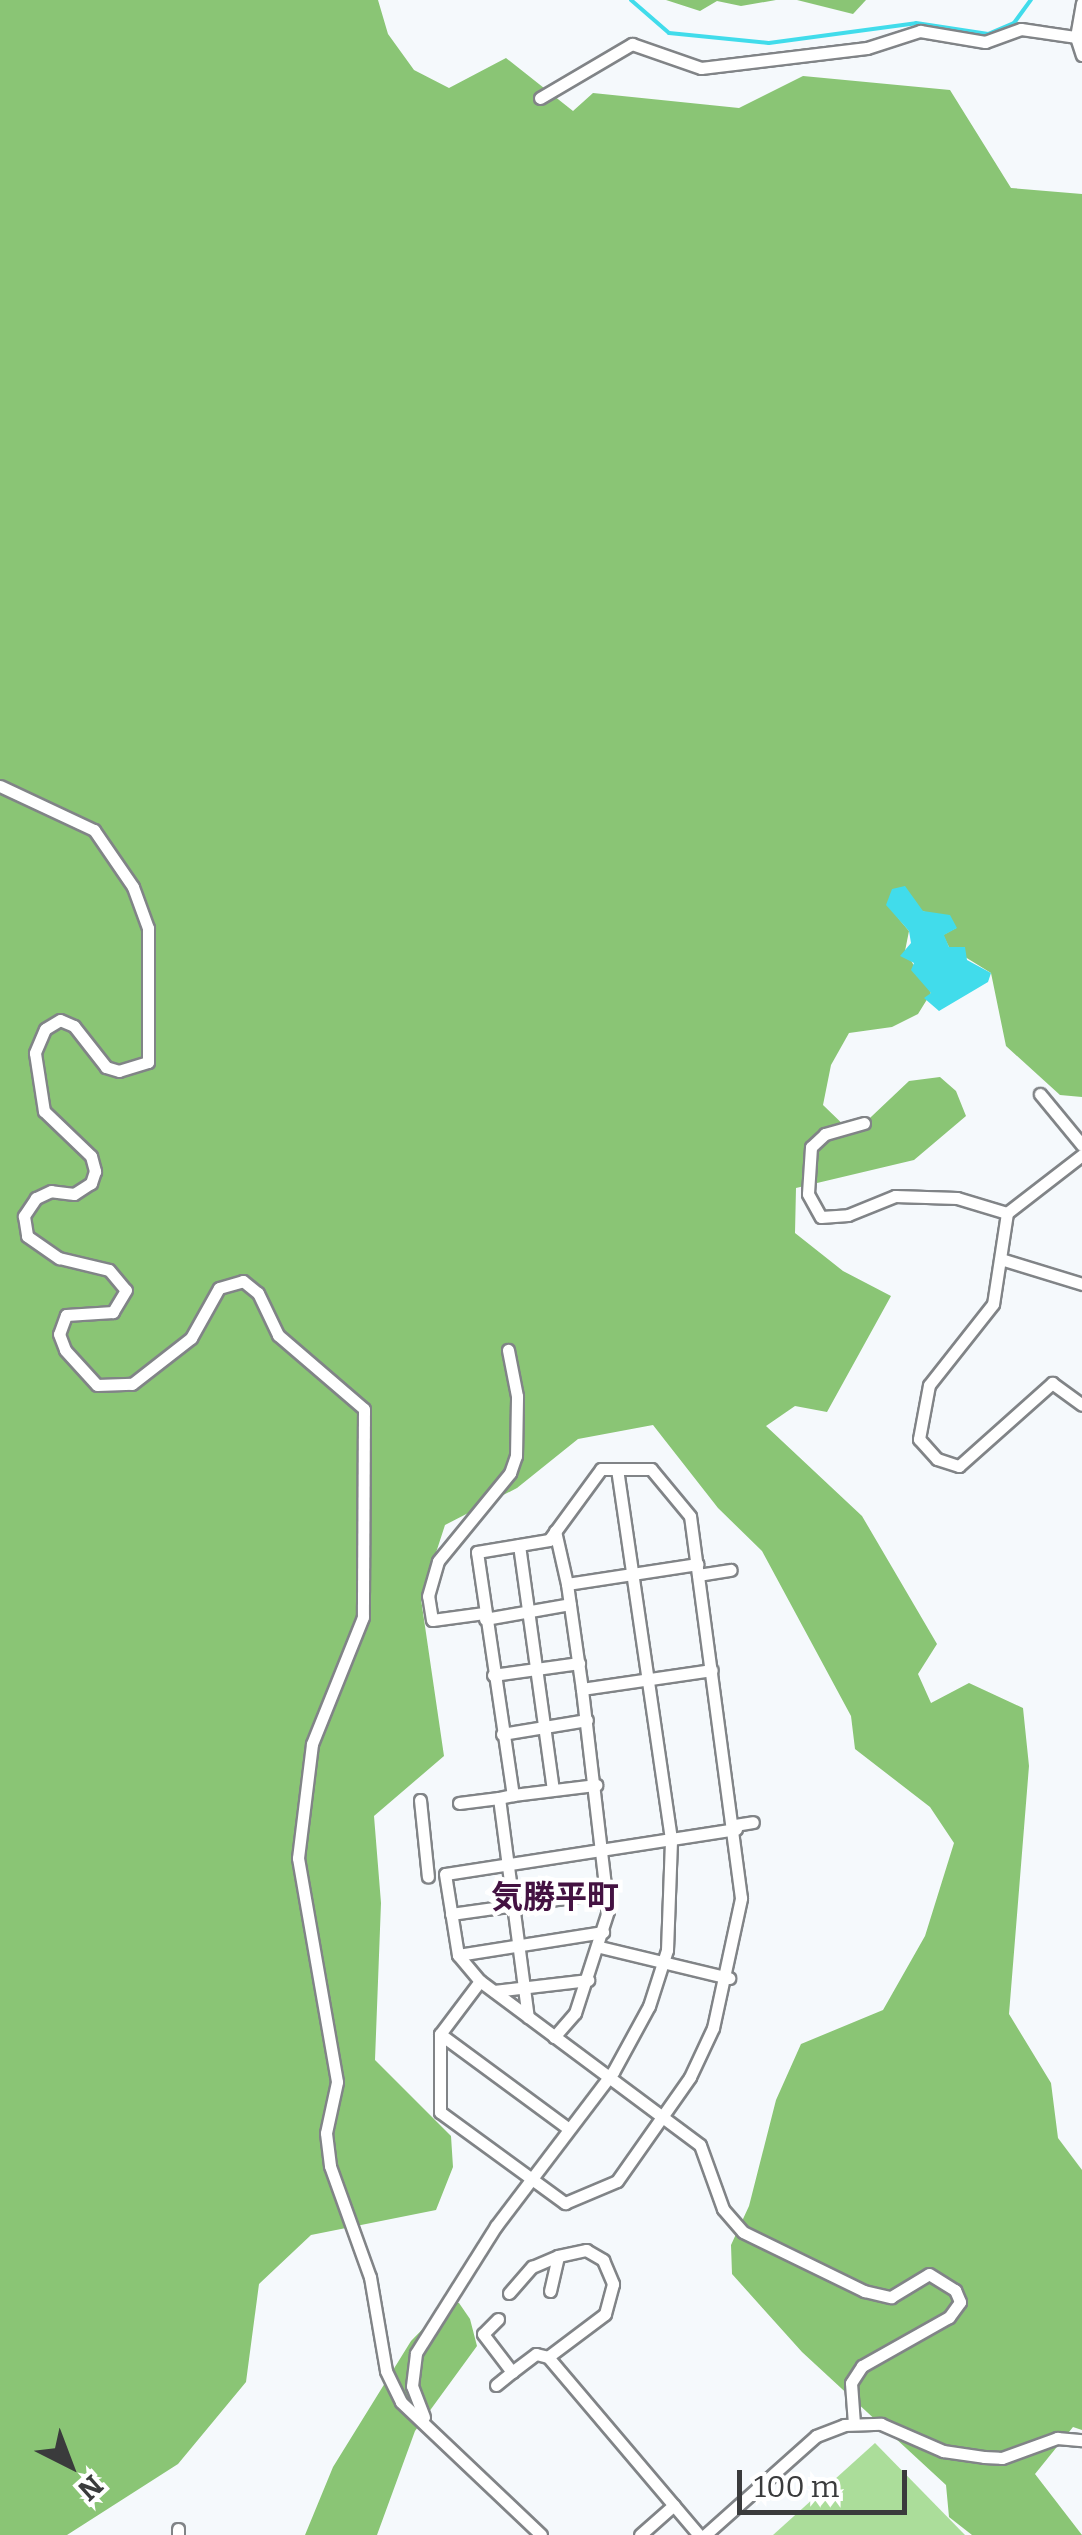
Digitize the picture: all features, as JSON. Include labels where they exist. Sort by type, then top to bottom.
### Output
[{"type":"street","points":[[1082,3],[1076,37],[1082,55]]},
{"type":"street","points":[[540,98],[632,44],[702,68],[867,48],[920,31],[986,42],[1021,29],[1076,37]]},
{"type":"street","points":[[0,786],[94,830],[133,888],[148,928],[148,1062],[119,1071],[106,1067],[74,1026],[60,1020],[45,1029],[35,1053],[44,1111],[92,1156],[95,1171],[91,1183],[74,1194],[51,1190],[36,1198],[24,1216],[27,1236],[59,1258],[109,1270],[126,1290],[113,1312],[66,1314],[59,1334],[66,1350],[97,1385],[132,1384],[190,1338],[219,1288],[243,1281],[258,1293],[278,1335],[364,1410],[363,1617],[312,1744],[298,1858],[337,2082],[326,2133],[330,2166],[370,2277],[386,2370],[402,2402],[541,2535]]},
{"type":"street","points":[[1040,1094],[1082,1145]]},
{"type":"street","points":[[864,1123],[826,1134],[811,1147],[808,1194],[821,1217],[848,1216],[895,1196],[957,1198],[1007,1214]]},
{"type":"street","points":[[1082,1155],[1007,1214],[1004,1260],[993,1304],[929,1385],[921,1446],[953,1466],[969,1462],[1052,1382],[1082,1405]]},
{"type":"street","points":[[1004,1260],[1082,1284]]},
{"type":"street","points":[[508,1350],[518,1396],[516,1456],[510,1473],[438,1561],[428,1596],[432,1620],[570,1604]]},
{"type":"street","points":[[425,2420],[412,2386],[416,2353],[532,2178],[608,2078],[649,2006],[664,1963],[674,1905],[672,1839],[617,1469]]},
{"type":"street","points":[[480,1980],[440,2034],[440,2112],[565,2203],[616,2181],[698,2061],[728,1978],[741,1898],[735,1827],[688,1512],[651,1469],[596,1473],[549,1540],[476,1552],[502,1734],[509,1862],[528,2017]]},
{"type":"street","points":[[554,2037],[575,2013],[588,1980],[600,1947],[608,1892],[570,1604],[555,1531]]},
{"type":"street","points":[[518,1545],[553,1790]]},
{"type":"street","points":[[567,1584],[698,1569],[731,1570]]},
{"type":"street","points":[[492,1676],[578,1663]]},
{"type":"street","points":[[582,1689],[712,1670]]},
{"type":"street","points":[[502,1734],[587,1720]]},
{"type":"street","points":[[459,1803],[596,1785]]},
{"type":"street","points":[[420,1800],[428,1877]]},
{"type":"street","points":[[414,1879],[672,1839],[753,1822]]},
{"type":"street","points":[[445,1874],[458,1955],[494,1992],[664,2116],[704,2150],[719,2200],[743,2232],[864,2291],[891,2297],[930,2274],[955,2290],[960,2302],[949,2317],[862,2366],[850,2383],[854,2424]]},
{"type":"street","points":[[451,1914],[608,1892]]},
{"type":"street","points":[[458,1955],[603,1932]]},
{"type":"street","points":[[600,1947],[728,1978]]},
{"type":"street","points":[[494,1992],[588,1980]]},
{"type":"street","points":[[440,2034],[569,2129]]},
{"type":"street","points":[[509,2293],[532,2267],[586,2250],[598,2255],[612,2275],[612,2293],[605,2314],[548,2357]]},
{"type":"street","points":[[550,2291],[558,2256]]},
{"type":"street","points":[[498,2319],[483,2334],[512,2372]]},
{"type":"street","points":[[496,2385],[536,2354],[548,2357],[702,2535],[816,2436],[854,2424],[881,2424],[943,2451],[984,2457],[1002,2458],[1056,2438],[1082,2440]]},
{"type":"street","points":[[640,2535],[674,2504]]},
{"type":"green space","points":[[0,0],[378,0],[388,34],[414,70],[449,88],[506,58],[573,111],[593,93],[739,108],[803,76],[950,90],[1011,188],[1082,194],[1082,1097],[1060,1095],[1006,1046],[991,973],[949,947],[943,935],[956,928],[923,911],[898,918],[909,931],[905,951],[931,993],[918,1014],[892,1027],[849,1033],[831,1065],[823,1105],[853,1134],[909,1081],[940,1077],[956,1091],[966,1116],[914,1160],[796,1188],[795,1233],[843,1271],[891,1296],[827,1412],[795,1406],[766,1426],[862,1516],[937,1644],[918,1674],[931,1703],[969,1683],[1023,1708],[1029,1766],[1009,2014],[1051,2083],[1058,2138],[1082,2170],[1082,2430],[1073,2427],[1035,2474],[1082,2535],[972,2535],[949,2517],[946,2485],[802,2352],[732,2274],[731,2245],[749,2206],[776,2100],[801,2044],[883,2010],[925,1936],[954,1843],[930,1807],[855,1749],[851,1716],[762,1551],[718,1508],[653,1425],[578,1439],[517,1488],[445,1525],[421,1599],[444,1756],[374,1816],[381,1903],[375,2060],[451,2136],[453,2167],[436,2210],[311,2235],[259,2284],[246,2382],[178,2464],[67,2535],[0,2535]]},
{"type":"green space","points":[[666,0],[776,0],[741,6],[717,1],[700,11]]},
{"type":"green space","points":[[797,0],[866,0],[853,14]]},
{"type":"green space","points":[[449,2302],[459,2303],[470,2319],[477,2346],[415,2431],[377,2535],[305,2535],[333,2467],[411,2341]]},
{"type":"green space","points":[[875,2443],[965,2535],[773,2535]]},
{"type":"water","points":[[905,886],[923,911],[950,915],[957,928],[944,935],[949,947],[965,947],[967,960],[991,973],[988,982],[939,1011],[924,998],[931,993],[911,970],[914,963],[900,956],[911,943],[909,931],[886,905],[892,889]]},
{"type":"waterway","points":[[631,0],[669,33],[769,43],[916,23],[988,34],[1014,23],[1031,0]]},
{"type":"district","name":"気勝平町","points":[[555,1897]]}]
